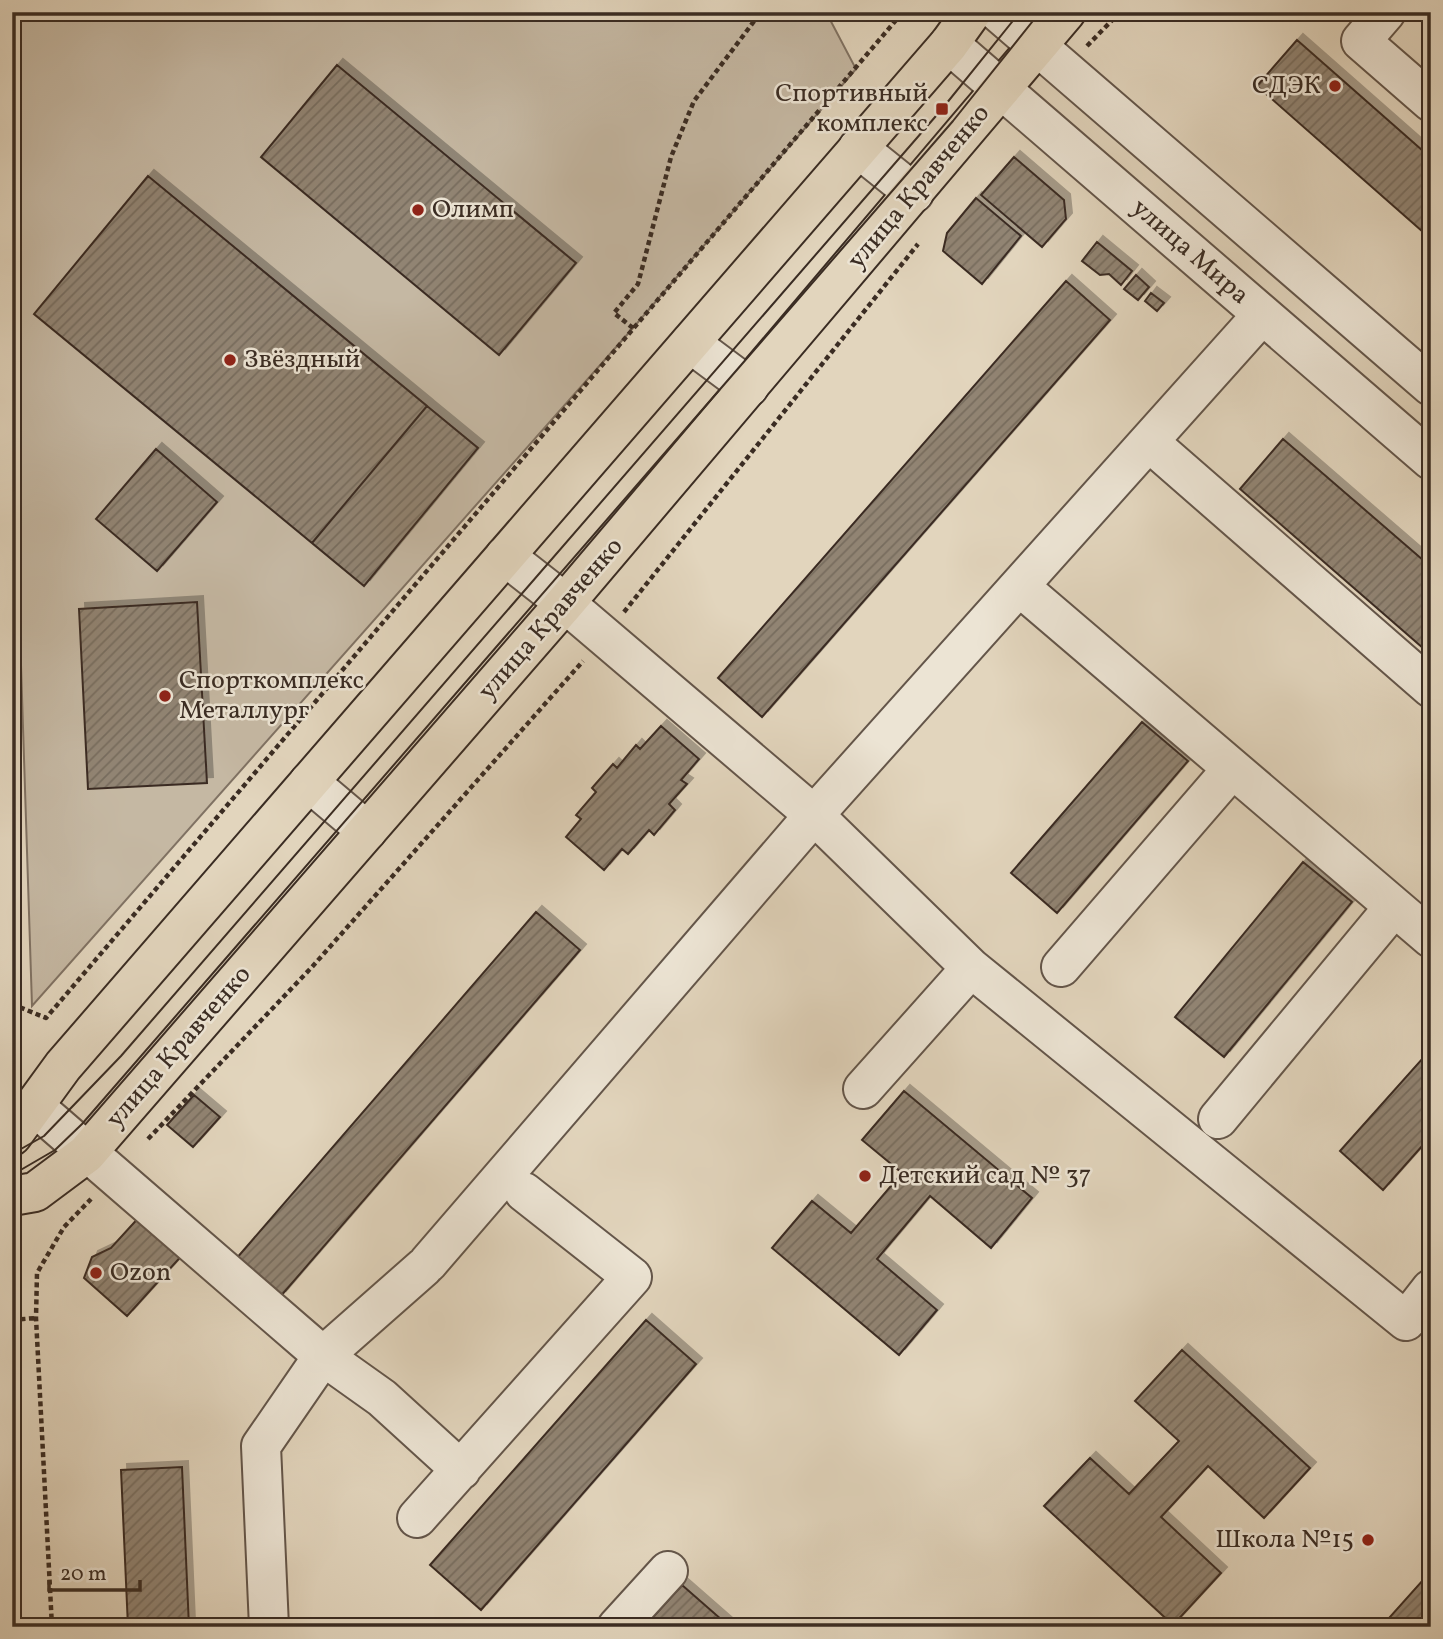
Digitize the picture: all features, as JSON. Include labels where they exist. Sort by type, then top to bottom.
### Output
[{"type":"main road","points":[[12,1136],[63,1066],[691,343],[948,44],[972,12]]},
{"type":"main road","name":"улица Кравченко","points":[[12,1196],[35,1192],[100,1165],[367,831],[1002,90],[1051,57],[1066,12]]},
{"type":"street","points":[[998,12],[1431,386]]},
{"type":"street","points":[[1386,12],[1361,41],[1431,102]]},
{"type":"street","name":"улица Мира","points":[[948,44],[1431,460]]},
{"type":"street","points":[[858,148],[914,193]]},
{"type":"street","points":[[269,1627],[261,1446],[323,1356],[426,1265],[814,815],[1262,315]]},
{"type":"street","points":[[691,343],[749,387]]},
{"type":"street","points":[[1149,442],[1431,688]]},
{"type":"street","points":[[505,556],[605,636],[814,815],[971,968],[1406,1321],[1431,1289]]},
{"type":"street","points":[[1020,587],[1431,938]]},
{"type":"street","points":[[1060,967],[1233,769]]},
{"type":"street","points":[[309,782],[367,831]]},
{"type":"street","points":[[1218,1119],[1394,907]]},
{"type":"street","points":[[863,1089],[971,968]]},
{"type":"street","points":[[34,1106],[323,1356],[382,1398],[461,1470]]},
{"type":"street","points":[[417,1518],[632,1277],[524,1192]]},
{"type":"street","points":[[617,1627],[668,1571]]},
{"type":"path","points":[[633,328],[614,313],[638,284],[671,157],[694,101],[761,12]]},
{"type":"path","points":[[12,1004],[46,1018],[904,12]]},
{"type":"path","points":[[1051,57],[1120,12]]},
{"type":"path","points":[[52,1627],[36,1318],[37,1273],[100,1165],[312,967],[605,636],[923,239]]},
{"type":"path","points":[[12,1320],[36,1318]]},
{"type":"shaded area","name":"Спорткомплекс Металлург","points":[[12,12],[826,12],[856,69],[633,328],[32,1006],[12,386]]},
{"type":"building","points":[[1297,40],[1431,158],[1431,239],[1257,86]]},
{"type":"building","name":"Олимп","points":[[337,65],[576,263],[499,355],[261,157]]},
{"type":"building","points":[[1014,157],[1064,200],[1066,219],[1042,247],[981,195]]},
{"type":"building","name":"Звёздный","points":[[148,176],[427,406],[312,543],[34,314]]},
{"type":"building","points":[[976,198],[1021,236],[982,284],[943,251],[947,233]]},
{"type":"building","points":[[1097,242],[1132,271],[1121,285],[1109,274],[1100,275],[1082,261]]},
{"type":"building","points":[[1136,275],[1149,287],[1138,300],[1124,289]]},
{"type":"building","points":[[1066,281],[1110,320],[762,717],[718,678]]},
{"type":"building","points":[[1151,293],[1164,303],[1157,311],[1145,301]]},
{"type":"building","points":[[427,406],[478,448],[364,586],[312,543]]},
{"type":"building","points":[[1283,439],[1431,567],[1431,655],[1240,489]]},
{"type":"building","points":[[156,449],[217,502],[157,571],[96,519]]},
{"type":"building","points":[[197,602],[207,783],[88,789],[79,609]]},
{"type":"building","points":[[1142,722],[1188,761],[1057,913],[1011,873]]},
{"type":"building","points":[[661,726],[699,759],[681,780],[687,784],[669,804],[675,810],[654,835],[649,830],[628,854],[622,849],[604,870],[566,837],[581,819],[576,815],[596,792],[592,788],[613,764],[617,768],[636,745],[640,749]]},
{"type":"building","points":[[1303,862],[1352,902],[1224,1057],[1175,1017]]},
{"type":"building","points":[[536,912],[580,950],[280,1297],[236,1259]]},
{"type":"building","points":[[1431,1049],[1431,1136],[1383,1190],[1340,1151]]},
{"type":"building","points":[[904,1091],[1032,1198],[991,1248],[930,1196],[877,1259],[937,1310],[899,1355],[772,1248],[812,1201],[851,1233],[902,1173],[862,1140]]},
{"type":"building","points":[[194,1095],[220,1117],[193,1147],[167,1125]]},
{"type":"building","points":[[142,1214],[185,1252],[127,1316],[84,1278],[92,1257],[111,1248]]},
{"type":"building","points":[[646,1320],[696,1364],[481,1610],[430,1565]]},
{"type":"building","points":[[1182,1350],[1310,1468],[1264,1518],[1208,1466],[1161,1517],[1221,1573],[1173,1625],[1044,1506],[1090,1458],[1129,1494],[1179,1441],[1135,1401]]},
{"type":"building","points":[[182,1467],[189,1627],[128,1627],[121,1470]]},
{"type":"building","points":[[1431,1571],[1431,1627],[1381,1627]]},
{"type":"building","points":[[682,1585],[730,1627],[644,1627]]},
{"type":"tram line","points":[[12,1154],[44,1136],[121,1056],[942,109],[1020,12]]},
{"type":"tram line","points":[[12,1175],[55,1150],[82,1124],[953,121],[1040,12]]},
{"type":"place","name":"СДЭК","points":[[1335,86]]},
{"type":"place","name":"Спортивный комплекс","points":[[942,109]]},
{"type":"place","name":"Олимп","points":[[418,210]]},
{"type":"place","name":"Звёздный","points":[[230,360]]},
{"type":"place","name":"Спорткомплекс Металлург","points":[[165,696]]},
{"type":"place","name":"Детский сад № 37","points":[[865,1176]]},
{"type":"place","name":"Ozon","points":[[96,1273]]},
{"type":"place","name":"Школа №15","points":[[1368,1540]]}]
